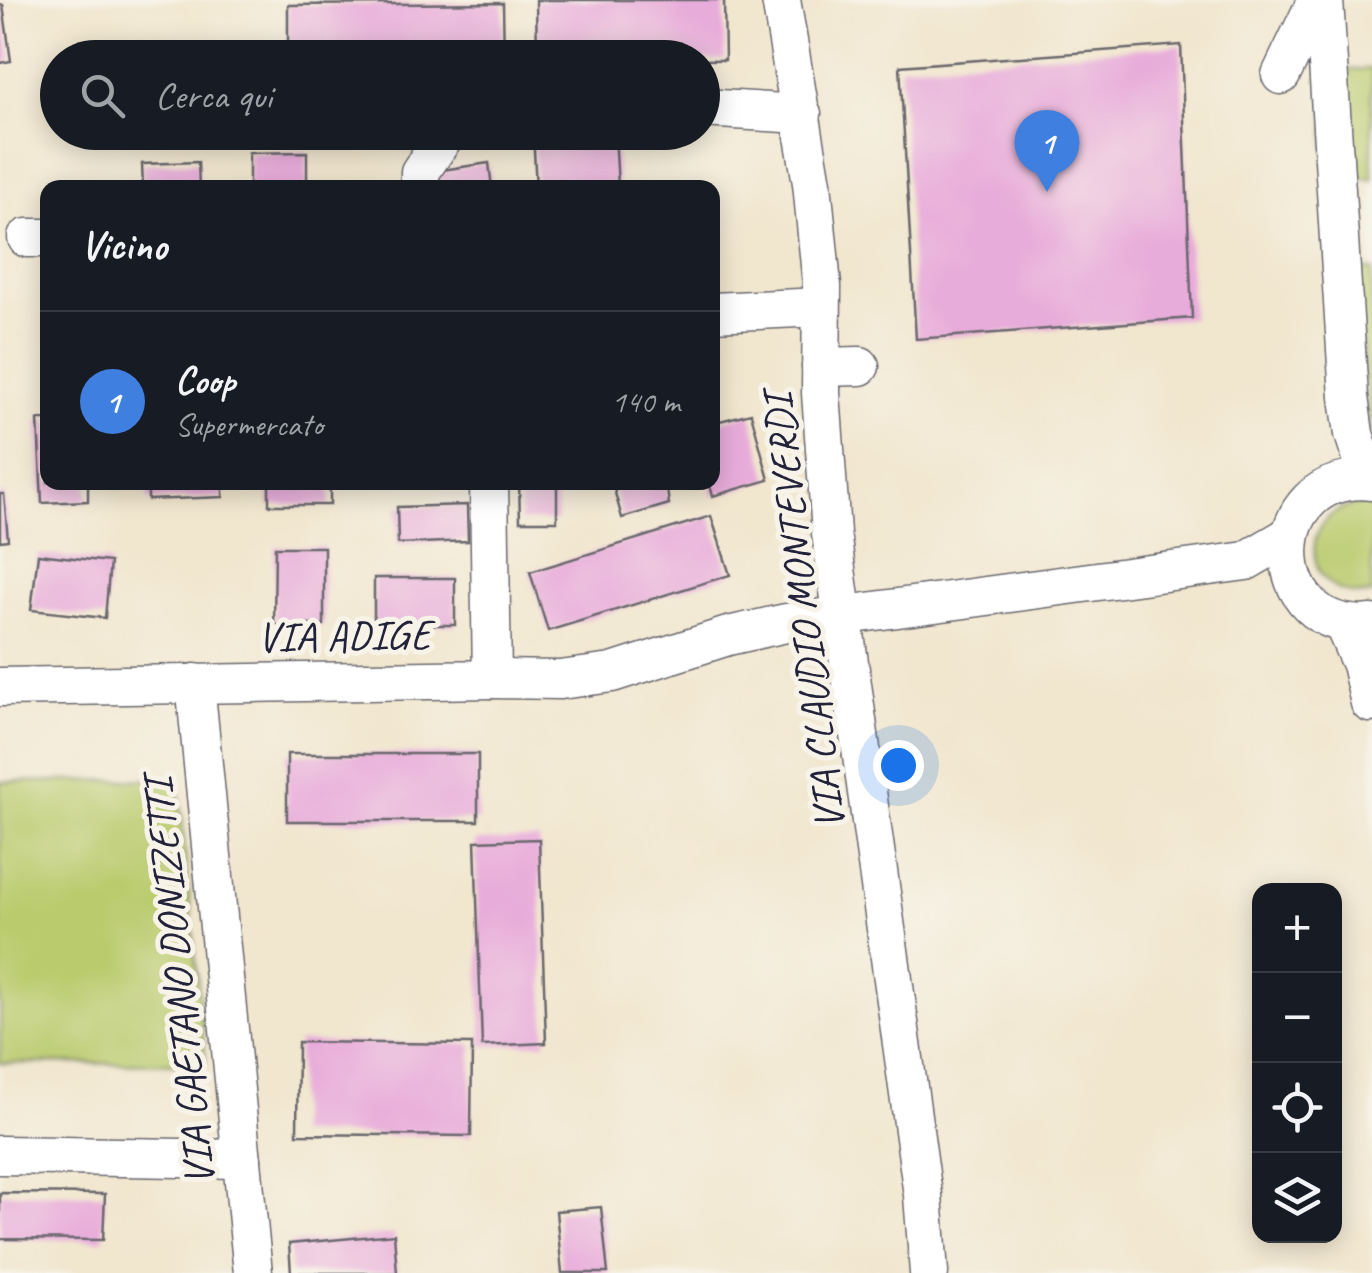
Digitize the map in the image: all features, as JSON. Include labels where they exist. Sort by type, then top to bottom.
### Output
[{"type":"street","name":"VIA CLAUDIO MONTEVERDI","points":[[781,0],[812,183],[831,533],[923,1195],[929,1273]]},
{"type":"street","points":[[1280,75],[1321,0]]},
{"type":"street","points":[[1321,0],[1349,397],[1354,434],[1370,480],[1349,480],[1330,486],[1304,507],[1289,536],[1288,559],[1293,581],[1305,600],[1322,614],[1358,623],[1361,664],[1371,701]]},
{"type":"street","points":[[720,109],[802,114]]},
{"type":"street","points":[[420,180],[420,172],[435,150]]},
{"type":"street","points":[[720,312],[821,307]]},
{"type":"street","points":[[821,367],[860,366]]},
{"type":"street","points":[[1330,486],[1349,397]]},
{"type":"street","name":"VIA ADIGE","points":[[0,688],[492,680],[489,490]]},
{"type":"street","points":[[1246,562],[1289,536]]},
{"type":"street","points":[[492,680],[560,680],[612,673],[728,636],[1109,568],[1246,562],[1293,581]]},
{"type":"street","name":"VIA GAETANO DONIZETTI","points":[[195,683],[253,1273]]},
{"type":"street","points":[[0,1155],[242,1159]]},
{"type":"green space","points":[[1325,69],[1372,69],[1372,179],[1326,174]]},
{"type":"green space","points":[[1355,270],[1372,270],[1372,433],[1370,430]]},
{"type":"green space","points":[[1372,506],[1372,594],[1348,593],[1331,584],[1319,570],[1315,554],[1317,536],[1326,520],[1342,509]]},
{"type":"green space","points":[[178,779],[206,1064],[0,1063],[0,782]]},
{"type":"building","points":[[536,0],[724,0],[725,60],[720,60],[720,40],[537,40]]},
{"type":"building","points":[[503,3],[504,40],[288,40],[288,5]]},
{"type":"building","points":[[0,5],[11,61],[0,63]]},
{"type":"building","points":[[1181,45],[1192,318],[916,339],[900,66]]},
{"type":"building","points":[[534,150],[616,150],[618,180],[536,180]]},
{"type":"building","points":[[307,152],[307,180],[249,180],[249,153]]},
{"type":"building","points":[[198,162],[199,180],[143,180],[142,164]]},
{"type":"building","points":[[489,163],[491,180],[436,180],[435,171]]},
{"type":"building","points":[[751,413],[769,480],[713,496],[711,490],[720,490],[720,421]]},
{"type":"building","points":[[41,490],[88,490],[88,501],[42,503]]},
{"type":"building","points":[[148,490],[223,490],[223,497],[148,500]]},
{"type":"building","points":[[269,490],[330,490],[330,505],[269,505]]},
{"type":"building","points":[[519,490],[557,490],[557,521],[520,521]]},
{"type":"building","points":[[614,490],[667,490],[669,504],[622,518]]},
{"type":"building","points":[[0,494],[4,494],[8,540],[0,541]]},
{"type":"building","points":[[467,505],[468,541],[398,544],[397,507]]},
{"type":"building","points":[[711,516],[730,575],[548,631],[530,572]]},
{"type":"building","points":[[275,547],[324,547],[324,625],[274,625]]},
{"type":"building","points":[[38,554],[110,562],[105,618],[31,610]]},
{"type":"building","points":[[374,578],[455,578],[455,625],[374,625]]},
{"type":"building","points":[[287,754],[478,754],[478,821],[287,821]]},
{"type":"building","points":[[539,839],[546,1043],[482,1046],[475,841]]},
{"type":"building","points":[[298,1042],[472,1044],[471,1136],[297,1134]]},
{"type":"building","points":[[0,1193],[105,1194],[103,1240],[0,1239]]},
{"type":"building","points":[[601,1207],[608,1273],[562,1273],[556,1211]]},
{"type":"building","points":[[394,1234],[397,1273],[291,1273],[289,1244]]},
{"type":"place","name":"Coop","points":[[1047,192]]}]
